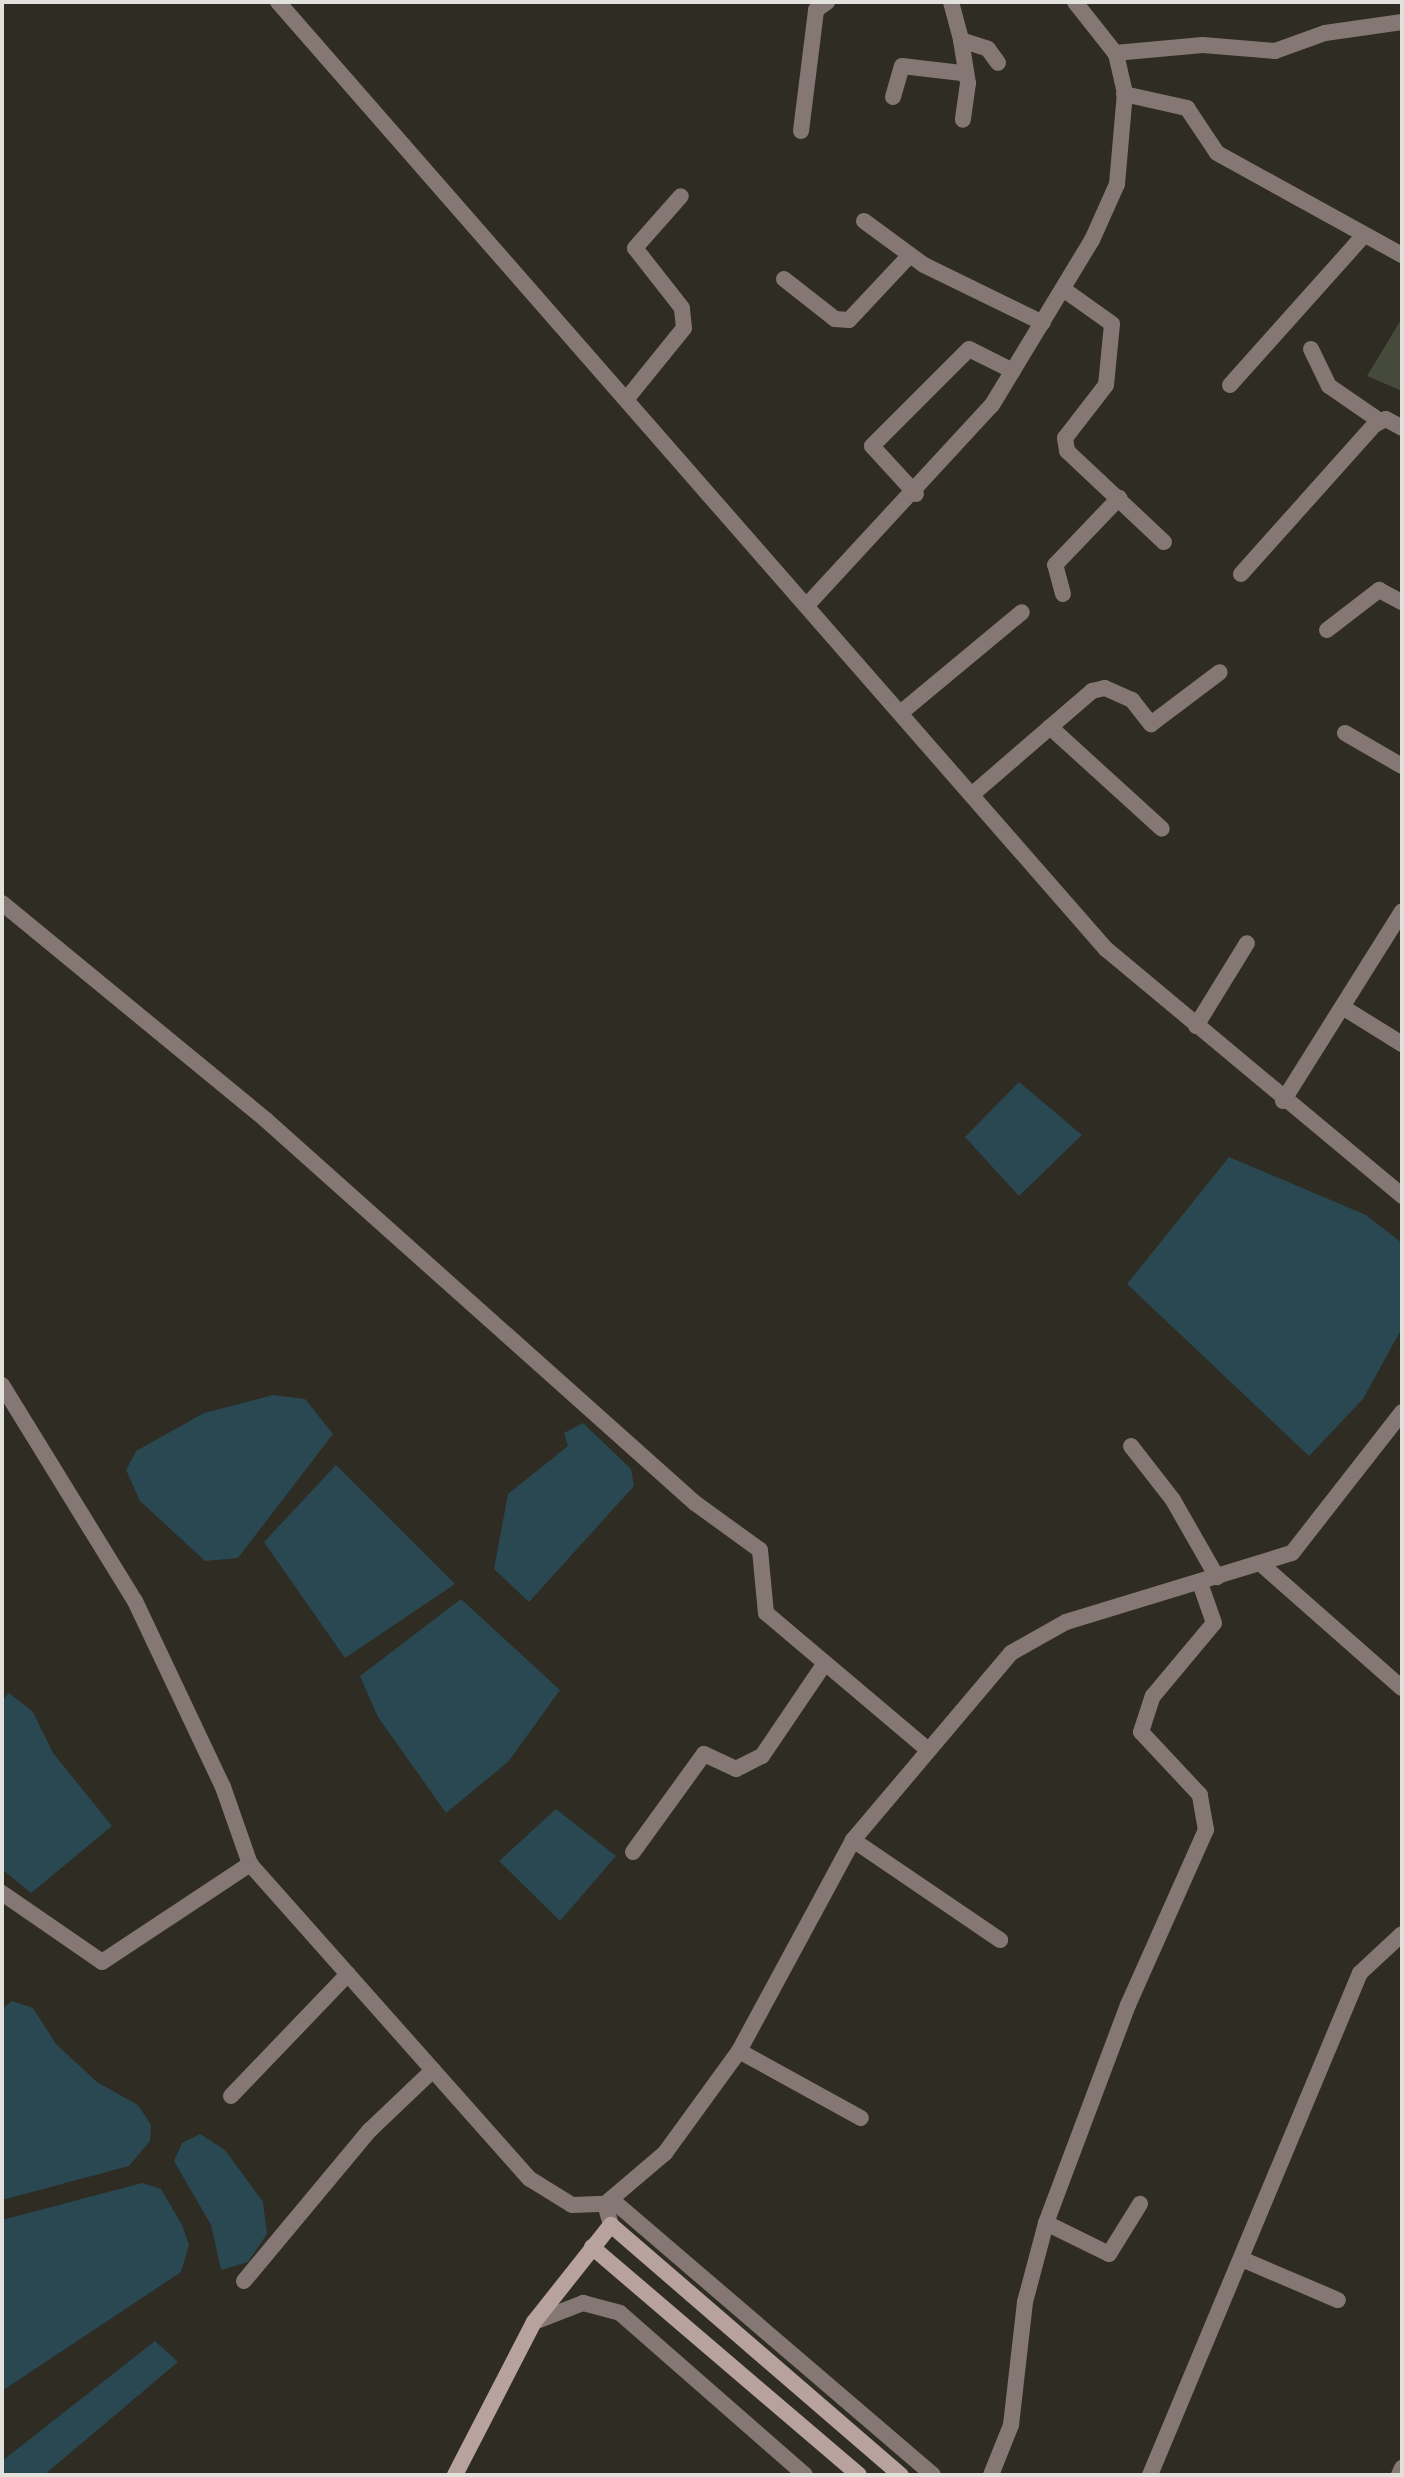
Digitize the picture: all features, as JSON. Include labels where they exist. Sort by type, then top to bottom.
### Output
[{"type":"main road","points":[[455,2475],[534,2322],[611,2225],[901,2475]]},
{"type":"main road","points":[[592,2247],[859,2475]]},
{"type":"street","points":[[278,2],[904,710],[1106,949],[1283,1101],[1402,1196]]},
{"type":"street","points":[[801,131],[816,10],[827,2]]},
{"type":"street","points":[[951,2],[961,40],[962,73],[968,83],[963,120]]},
{"type":"street","points":[[809,603],[916,494],[1013,371],[1063,289],[1117,184],[1124,94],[1115,53],[1075,2]]},
{"type":"street","points":[[1115,53],[1203,45],[1275,51],[1325,33],[1402,22]]},
{"type":"street","points":[[961,40],[988,49],[998,63]]},
{"type":"street","points":[[893,97],[902,66],[962,73]]},
{"type":"street","points":[[1124,94],[1187,108],[1217,153],[1402,255]]},
{"type":"street","points":[[629,396],[684,328],[682,308],[635,248],[681,196]]},
{"type":"street","points":[[864,221],[909,256],[1043,323]]},
{"type":"street","points":[[1230,385],[1363,236]]},
{"type":"street","points":[[784,279],[835,319],[849,320],[909,256]]},
{"type":"street","points":[[1063,289],[1112,324],[1106,385],[1065,446],[1164,542]]},
{"type":"street","points":[[916,494],[872,446],[969,349],[1013,371]]},
{"type":"street","points":[[1311,349],[1329,386],[1380,421],[1402,428]]},
{"type":"street","points":[[1241,574],[1380,421]]},
{"type":"street","points":[[1063,594],[1055,565],[1119,498]]},
{"type":"street","points":[[1327,630],[1379,590],[1402,602]]},
{"type":"street","points":[[904,710],[1022,612]]},
{"type":"street","points":[[975,792],[1100,687],[1132,700],[1156,722],[1220,672]]},
{"type":"street","points":[[1050,727],[1162,829]]},
{"type":"street","points":[[1345,733],[1402,766]]},
{"type":"street","points":[[2,903],[266,1120],[695,1503],[760,1550],[767,1569],[762,1607],[926,1748]]},
{"type":"street","points":[[1283,1101],[1402,911]]},
{"type":"street","points":[[1196,1026],[1247,943]]},
{"type":"street","points":[[1344,1008],[1402,1044]]},
{"type":"street","points":[[2,1385],[135,1601],[223,1787],[250,1864],[530,2179],[572,2205],[608,2202],[665,2153],[739,2051],[853,1840],[926,1748],[1011,1653],[1066,1622],[1292,1553],[1402,1412]]},
{"type":"street","points":[[1131,1446],[1173,1500],[1217,1577]]},
{"type":"street","points":[[1260,1563],[1402,1688]]},
{"type":"street","points":[[991,2475],[1011,2425],[1025,2302],[1046,2223],[1128,2005],[1206,1830],[1200,1795],[1141,1732],[1153,1696],[1214,1623],[1200,1583]]},
{"type":"street","points":[[633,1852],[704,1754],[736,1769],[762,1756],[825,1663]]},
{"type":"street","points":[[853,1840],[1000,1940]]},
{"type":"street","points":[[2,1893],[102,1962],[250,1864]]},
{"type":"street","points":[[1150,2475],[1244,2260],[1360,1973],[1402,1934]]},
{"type":"street","points":[[231,2096],[348,1974]]},
{"type":"street","points":[[739,2051],[861,2118]]},
{"type":"street","points":[[244,2281],[370,2130],[433,2070]]},
{"type":"street","points":[[608,2202],[611,2225]]},
{"type":"street","points":[[608,2202],[933,2475]]},
{"type":"street","points":[[1046,2223],[1109,2254],[1140,2204]]},
{"type":"street","points":[[1244,2260],[1338,2300]]},
{"type":"street","points":[[534,2322],[583,2303],[620,2313],[805,2475]]},
{"type":"street","points":[[1399,2475],[1402,2468]]},
{"type":"green space","points":[[1402,318],[1402,391],[1367,376]]},
{"type":"water","points":[[1019,1082],[1082,1135],[1019,1196],[965,1137]]},
{"type":"water","points":[[1229,1157],[1366,1215],[1402,1243],[1402,1328],[1363,1399],[1309,1456],[1127,1284]]},
{"type":"water","points":[[273,1395],[305,1399],[333,1434],[238,1558],[205,1561],[140,1501],[126,1470],[136,1451],[204,1413]]},
{"type":"water","points":[[583,1423],[631,1469],[634,1486],[529,1602],[494,1569],[508,1494],[568,1446],[564,1433]]},
{"type":"water","points":[[336,1465],[455,1584],[345,1658],[264,1542]]},
{"type":"water","points":[[461,1599],[560,1690],[508,1762],[446,1813],[378,1717],[360,1676]]},
{"type":"water","points":[[9,1693],[33,1712],[53,1753],[112,1826],[31,1893],[2,1869],[2,1701]]},
{"type":"water","points":[[556,1809],[616,1856],[560,1921],[499,1861]]},
{"type":"water","points":[[12,2001],[33,2008],[56,2044],[97,2082],[138,2105],[151,2125],[150,2141],[129,2166],[2,2200],[2,2009]]},
{"type":"water","points":[[200,2134],[225,2150],[263,2202],[267,2234],[248,2262],[221,2270],[211,2225],[174,2161],[182,2143]]},
{"type":"water","points":[[142,2183],[161,2189],[182,2225],[189,2245],[181,2272],[2,2391],[2,2220]]},
{"type":"water","points":[[155,2341],[178,2362],[44,2475],[2,2475],[2,2461]]}]
